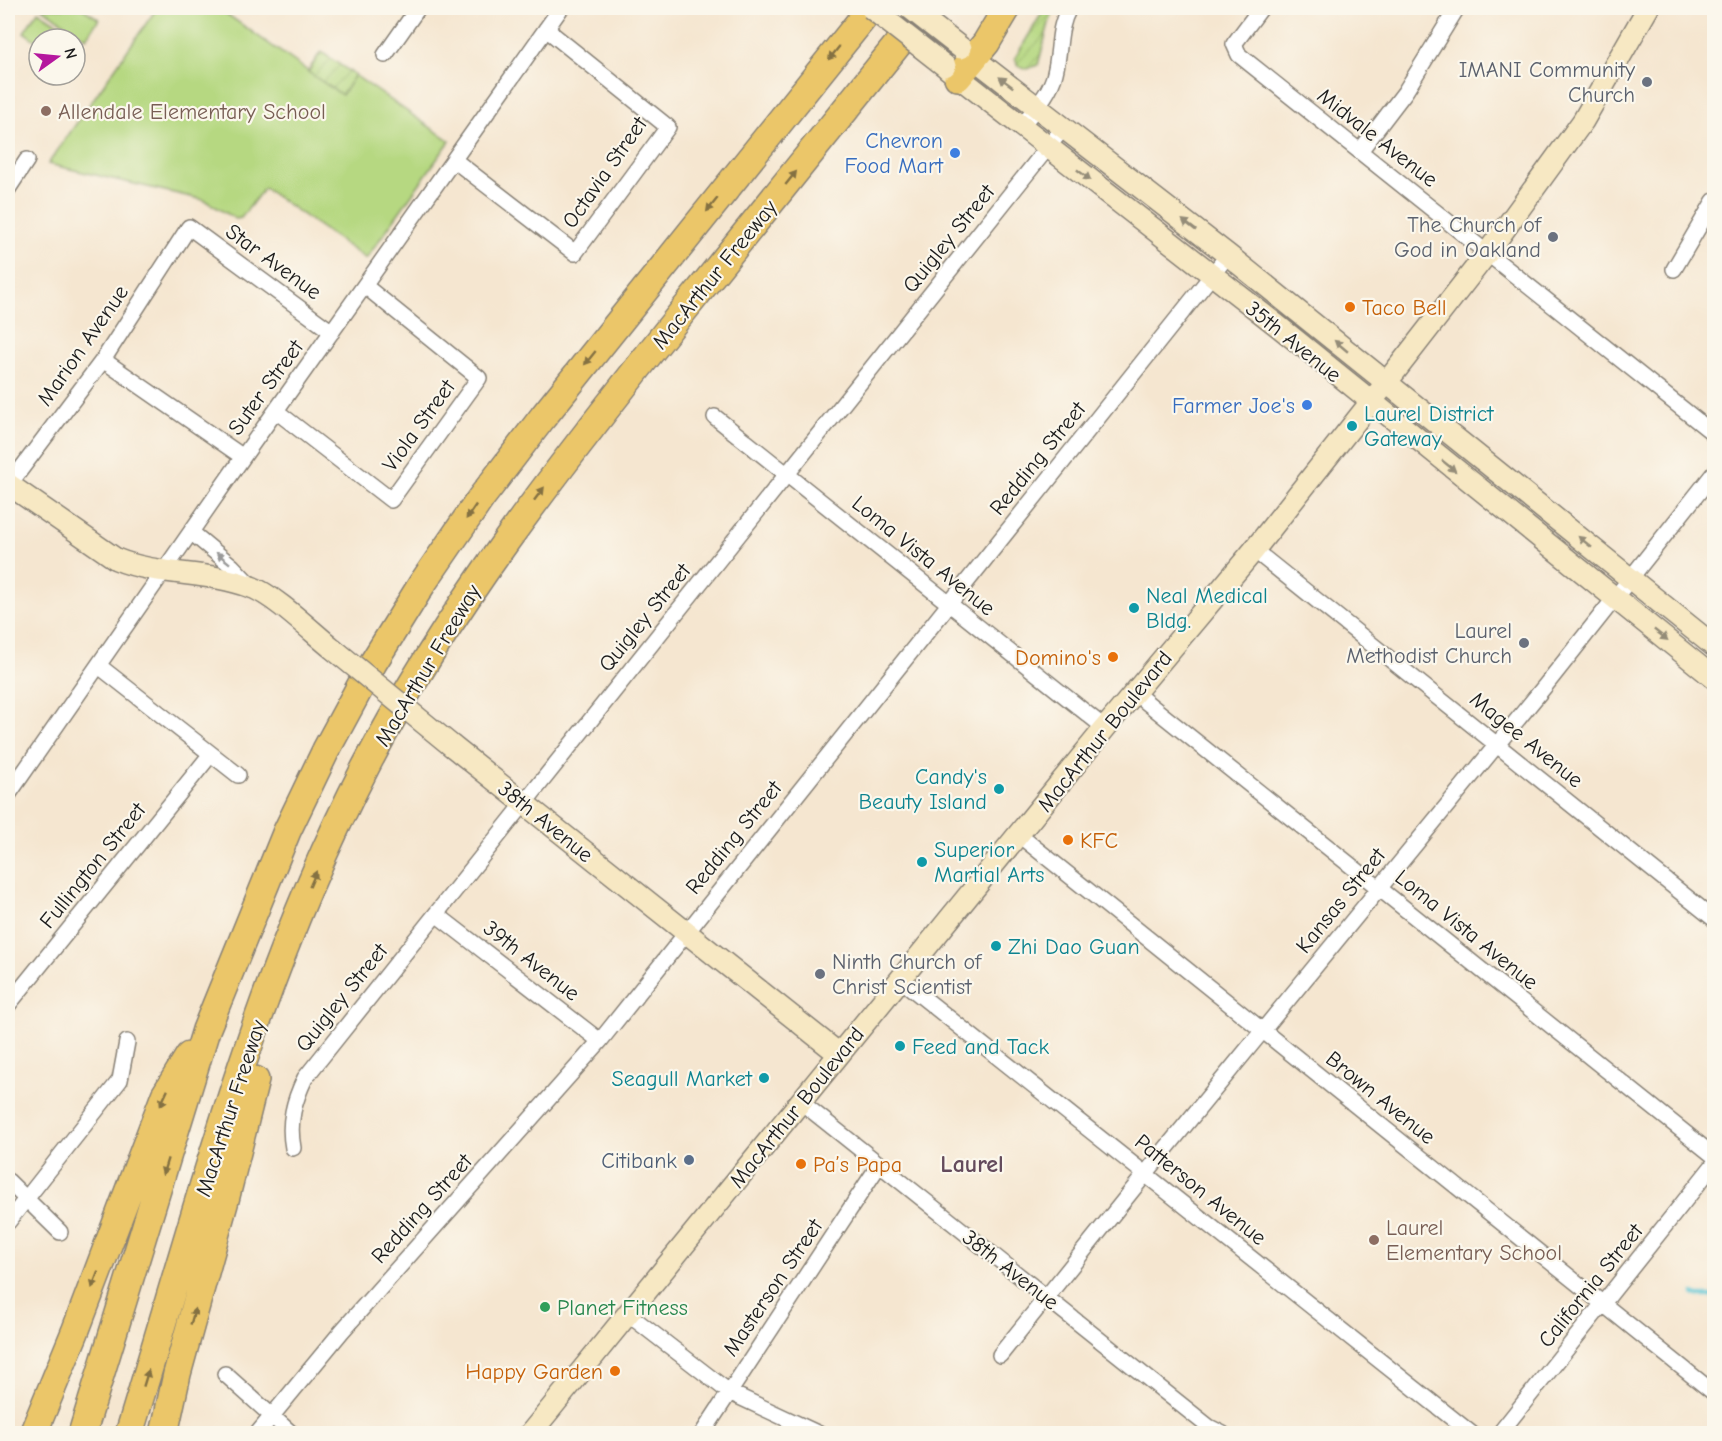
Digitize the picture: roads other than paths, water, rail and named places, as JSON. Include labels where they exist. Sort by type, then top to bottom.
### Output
[{"type":"highway","name":"MacArthur Freeway","points":[[82,1434],[206,1030],[287,831],[326,750],[373,663],[422,584],[536,426],[871,8]]},
{"type":"highway","name":"MacArthur Freeway","points":[[129,1434],[230,1103],[290,933],[325,849],[365,768],[409,688],[515,525],[574,447],[927,8]]},
{"type":"highway","points":[[959,62],[986,43],[1007,8]]},
{"type":"highway","points":[[164,1434],[177,1374],[225,1200],[290,933]]},
{"type":"highway","points":[[33,1434],[75,1332],[165,1095],[206,1030]]},
{"type":"main road","name":"35th Avenue","points":[[871,8],[1037,106],[1228,255],[1714,646]]},
{"type":"main road","name":"35th Avenue","points":[[910,8],[959,62],[1022,125],[1049,148],[1213,275],[1714,678]]},
{"type":"main road","name":"MacArthur Boulevard","points":[[530,1434],[1254,550],[1386,384],[1488,252],[1583,121],[1648,8]]},
{"type":"main road","name":"38th Avenue","points":[[8,485],[116,559],[136,568],[213,578],[252,587],[267,596],[839,1054]]},
{"type":"street","points":[[385,55],[418,8]]},
{"type":"street","name":"Suter Street","points":[[8,795],[243,457],[561,8]]},
{"type":"street","points":[[1022,125],[1037,106],[1055,74],[1062,21],[1069,8]]},
{"type":"street","name":"Midvale Avenue","points":[[1261,8],[1234,44],[1239,55],[1714,434]]},
{"type":"street","points":[[1360,151],[1405,92],[1457,8]]},
{"type":"street","name":"Octavia Street","points":[[454,160],[575,253],[669,127],[546,29]]},
{"type":"street","name":"Quigley Street","points":[[293,1148],[290,1119],[305,1078],[1064,127]]},
{"type":"street","points":[[8,189],[27,160]]},
{"type":"street","points":[[1674,269],[1714,201]]},
{"type":"street","name":"Star Avenue","points":[[189,227],[332,332]]},
{"type":"street","name":"Marion Avenue","points":[[8,485],[103,360],[189,227]]},
{"type":"street","name":"Redding Street","points":[[257,1434],[350,1322],[600,1041],[1228,255]]},
{"type":"street","name":"Viola Street","points":[[276,411],[391,500],[479,378],[364,286]]},
{"type":"street","points":[[103,360],[243,457]]},
{"type":"street","name":"Loma Vista Avenue","points":[[715,417],[1106,728]]},
{"type":"street","name":"Kansas Street","points":[[1000,1355],[1262,1030],[1615,599],[1714,473]]},
{"type":"street","name":"38th Avenue","points":[[191,532],[232,566],[252,587]]},
{"type":"street","name":"Magee Avenue","points":[[1254,550],[1714,919]]},
{"type":"street","points":[[99,666],[238,775]]},
{"type":"street","name":"Loma Vista Avenue","points":[[1135,693],[1714,1156]]},
{"type":"street","name":"Fullington Street","points":[[8,1005],[211,754]]},
{"type":"street","name":"Brown Avenue","points":[[1019,835],[1714,1393]]},
{"type":"street","name":"39th Avenue","points":[[436,915],[600,1041]]},
{"type":"street","name":"Patterson Avenue","points":[[901,980],[1472,1434]]},
{"type":"street","points":[[8,1222],[120,1080],[127,1042]]},
{"type":"street","name":"38th Avenue","points":[[801,1102],[1209,1427],[1223,1434]]},
{"type":"street","name":"California Street","points":[[1499,1434],[1714,1164]]},
{"type":"street","name":"Masterson Street","points":[[702,1434],[879,1165]]},
{"type":"street","points":[[8,1181],[60,1232]]},
{"type":"street","points":[[628,1314],[729,1392],[819,1434]]},
{"type":"street","points":[[225,1374],[292,1434]]},
{"type":"waterway","points":[[1694,1294],[1714,1296]]},
{"type":"place","name":"IMANI Community Church","points":[[1647,82]]},
{"type":"place","name":"Allendale Elementary School","points":[[46,111]]},
{"type":"place","name":"Chevron Food Mart","points":[[955,153]]},
{"type":"place","name":"The Church of God in Oakland","points":[[1553,237]]},
{"type":"place","name":"Taco Bell","points":[[1350,307]]},
{"type":"place","name":"Farmer Joe's","points":[[1307,405]]},
{"type":"place","name":"Laurel District Gateway","points":[[1352,426]]},
{"type":"place","name":"Neal Medical Bldg.","points":[[1134,608]]},
{"type":"place","name":"Laurel Methodist Church","points":[[1524,643]]},
{"type":"place","name":"Domino's","points":[[1113,657]]},
{"type":"place","name":"Candy's Beauty Island","points":[[999,789]]},
{"type":"place","name":"KFC","points":[[1068,840]]},
{"type":"place","name":"Superior Martial Arts","points":[[922,862]]},
{"type":"place","name":"Zhi Dao Guan","points":[[996,946]]},
{"type":"place","name":"Ninth Church of Christ Scientist","points":[[820,974]]},
{"type":"place","name":"Feed and Tack","points":[[900,1046]]},
{"type":"place","name":"Seagull Market","points":[[764,1078]]},
{"type":"place","name":"Citibank","points":[[689,1160]]},
{"type":"place","name":"Pa’s Papa","points":[[801,1164]]},
{"type":"place","name":"Laurel Elementary School","points":[[1374,1240]]},
{"type":"place","name":"Planet Fitness","points":[[545,1307]]},
{"type":"place","name":"Happy Garden","points":[[615,1371]]},
{"type":"district","name":"Laurel","points":[[972,1164]]}]
